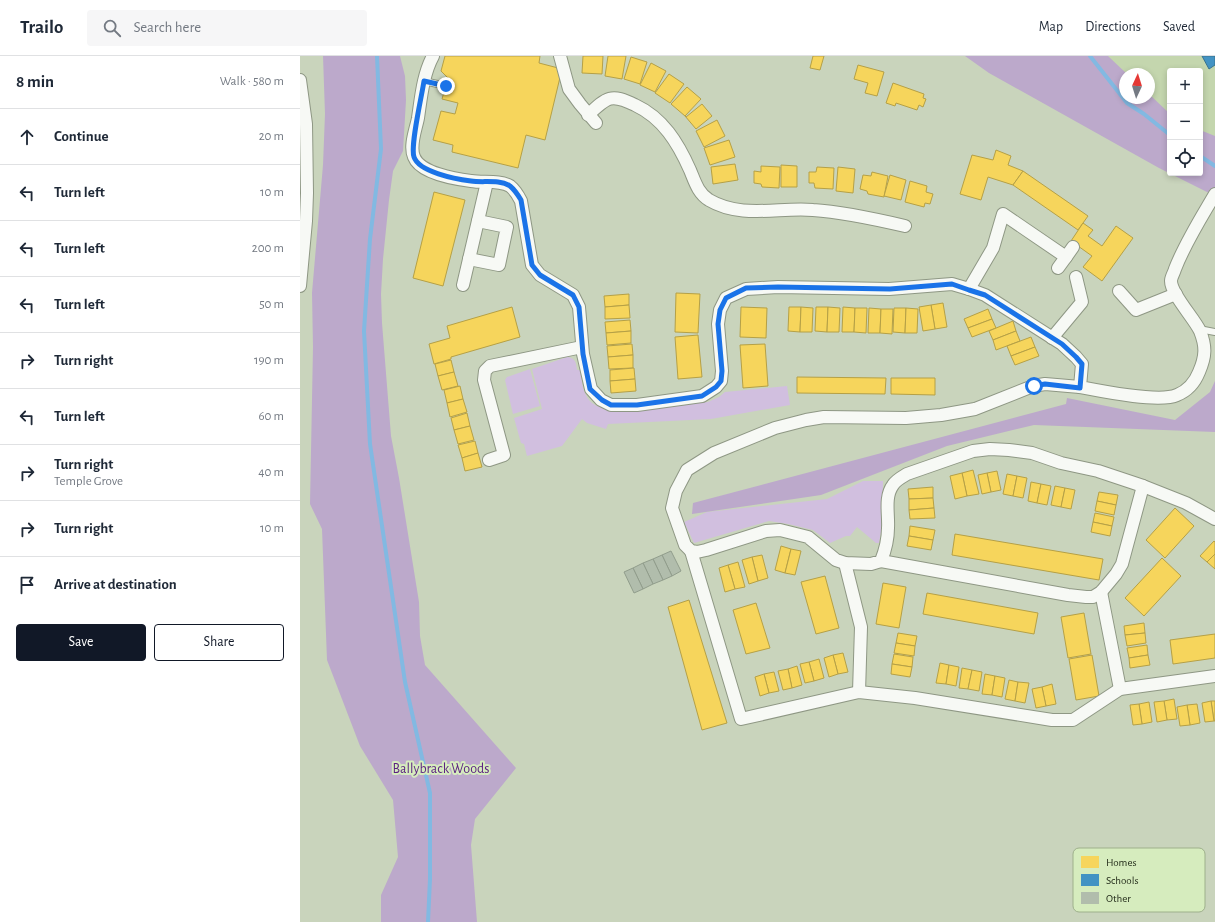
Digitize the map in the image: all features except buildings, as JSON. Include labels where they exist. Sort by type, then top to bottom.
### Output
[{"type":"street","points":[[433,56],[424,81],[413,144],[413,156],[419,165],[429,171],[470,181],[499,183],[509,186],[516,192],[521,200],[532,265],[540,275],[573,295],[579,307],[582,347],[590,389],[602,400],[611,405],[637,405],[702,396],[716,387],[721,381],[722,371],[718,324],[720,310],[726,298],[746,288],[778,287],[890,289],[952,284],[985,295],[1062,344],[1082,364],[1080,388]]},
{"type":"street","points":[[560,56],[569,89],[592,119],[601,103],[611,97],[624,99],[642,108],[661,123],[677,144],[698,190],[708,200],[723,207],[741,211],[812,210],[860,216],[905,226]]},
{"type":"street","points":[[300,80],[306,124],[300,286]]},
{"type":"street","points":[[463,285],[487,182]]},
{"type":"street","points":[[1215,194],[1180,257],[1171,281],[1176,294],[1199,329],[1205,345],[1204,361],[1196,378],[1189,388],[1176,396],[1151,397],[1123,395],[1045,384],[1034,386],[975,409],[941,415],[906,418],[824,417],[806,420],[775,428],[714,453],[687,470],[676,490],[672,508],[685,545],[691,551],[742,719],[859,692],[915,698],[1052,720],[1073,720],[1120,690],[1215,676]]},
{"type":"street","points":[[969,290],[992,248],[1003,214],[1066,257]]},
{"type":"street","points":[[469,258],[499,265],[507,227],[478,221]]},
{"type":"street","points":[[1058,268],[1073,247]]},
{"type":"street","points":[[1052,338],[1082,302],[1076,276]]},
{"type":"street","points":[[1119,291],[1136,310],[1176,294]]},
{"type":"street","points":[[488,460],[504,455],[484,380],[485,371],[490,366],[582,347]]},
{"type":"street","points":[[881,561],[884,553],[888,529],[888,498],[893,485],[907,474],[973,451],[990,449],[1032,453],[1061,463],[1098,471],[1143,486],[1186,503],[1215,519]]},
{"type":"street","points":[[691,551],[697,552],[706,550],[766,531],[780,530],[808,537],[836,560],[845,563],[859,565],[881,561],[1093,597],[1101,592],[1122,564],[1143,486]]},
{"type":"street","points":[[845,563],[861,627],[859,692]]},
{"type":"street","points":[[1101,592],[1120,690]]},
{"type":"lane","points":[[424,81],[446,86]]},
{"type":"lane","points":[[1199,329],[1215,332]]},
{"type":"shaded area","points":[[1082,56],[1215,56],[1215,175],[1203,173],[1203,68],[1167,68],[1167,121],[1154,104],[1155,104],[1155,68],[1119,68],[1119,71]]},
{"type":"shaded area","points":[[567,357],[574,360],[577,370],[580,370],[584,389],[588,398],[595,405],[603,408],[632,409],[708,402],[719,397],[725,392],[787,386],[790,405],[711,419],[608,424],[606,429],[587,423],[582,419],[562,446],[527,456],[524,444],[521,443],[514,418],[542,409],[532,369]]},
{"type":"shaded area","points":[[530,369],[540,406],[513,414],[505,380],[507,377]]},
{"type":"shaded area","points":[[863,481],[883,481],[882,526],[879,543],[876,543],[857,527],[850,536],[846,536],[830,543],[813,530],[769,521],[694,543],[684,522],[707,512],[827,499]]},
{"type":"green space","name":"Ballybrack Woods","points":[[323,56],[400,56],[405,76],[406,100],[403,151],[393,171],[383,259],[381,294],[391,436],[419,602],[420,636],[425,665],[516,768],[475,819],[471,845],[477,922],[381,922],[381,895],[398,857],[393,800],[360,746],[327,660],[322,529],[310,504],[313,347],[312,293],[323,165],[325,114]]},
{"type":"green space","points":[[965,56],[1108,56],[1121,68],[1119,68],[1119,104],[1155,104],[1155,100],[1167,111],[1167,172],[1159,168],[989,73]]},
{"type":"green space","points":[[1203,131],[1215,136],[1215,196],[1175,176],[1203,176]]},
{"type":"green space","points":[[1215,381],[1215,432],[1034,425],[947,446],[821,495],[692,514],[693,503],[1066,404],[1067,398],[1175,420],[1210,392]]},
{"type":"waterway","points":[[377,56],[381,149],[370,239],[364,331],[370,444],[405,682],[430,793],[430,879],[428,922]]},
{"type":"waterway","points":[[1090,56],[1127,103],[1144,114],[1167,133]]},
{"type":"waterway","points":[[1203,158],[1215,166]]},
{"type":"route","points":[[446,86],[424,81],[413,144],[413,156],[419,165],[429,171],[470,181],[499,183],[509,186],[516,192],[521,200],[532,265],[540,275],[573,295],[579,307],[583,354],[590,389],[602,400],[611,405],[637,405],[702,396],[716,387],[721,381],[722,371],[718,324],[720,310],[726,298],[746,288],[778,287],[890,289],[935,284],[952,284],[985,295],[1062,344],[1082,364],[1080,388],[1045,384],[1034,386]]}]
